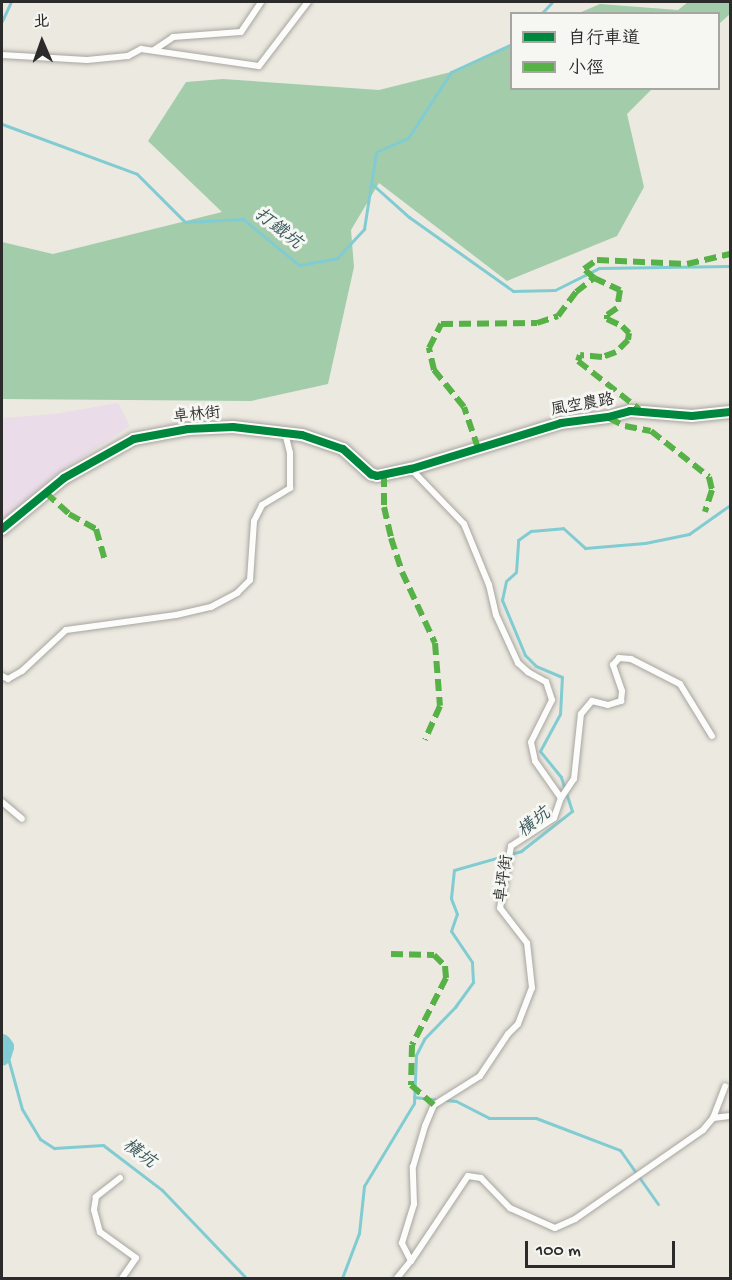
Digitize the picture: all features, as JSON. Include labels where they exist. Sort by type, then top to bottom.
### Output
[{"type":"street","name":"風空農路","points":[[411,469],[561,423],[608,417],[630,411],[692,416],[730,412]]},
{"type":"street","name":"卓林街","points":[[2,530],[64,478],[134,439],[188,429],[233,427],[302,435],[343,449],[370,474],[377,476],[411,469]]},
{"type":"lane","points":[[154,51],[173,37],[241,32],[261,2]]},
{"type":"lane","points":[[2,55],[87,60],[128,56],[141,49],[259,66],[308,2]]},
{"type":"lane","points":[[2,676],[8,679],[22,671],[66,630],[176,615],[211,607],[237,593],[250,580],[254,521],[262,505],[290,488],[290,453],[285,433]]},
{"type":"lane","points":[[411,469],[464,524],[489,585],[496,615],[518,663],[528,672],[546,682],[552,700],[531,742],[535,761],[561,798]]},
{"type":"lane","name":"卓坪街","points":[[411,1261],[402,1243],[414,1204],[413,1167],[434,1105],[480,1076],[508,1034],[518,1024],[532,988],[526,943],[500,908],[511,846],[554,818],[561,798],[574,779],[581,714],[592,701],[608,705],[621,701],[622,691],[613,665],[619,658],[630,659],[680,684],[712,736]]},
{"type":"lane","points":[[2,802],[22,819]]},
{"type":"lane","points":[[397,1278],[468,1176],[481,1178],[510,1208],[555,1228],[575,1219],[703,1130],[713,1118],[725,1086]]},
{"type":"lane","points":[[713,1118],[730,1116]]},
{"type":"lane","points":[[120,1178],[96,1197],[94,1210],[100,1232],[136,1258],[122,1278]]},
{"type":"shaded area","points":[[118,403],[130,426],[52,477],[2,522],[2,418],[55,414]]},
{"type":"green space","points":[[688,2],[730,2],[730,14],[720,23],[720,12],[581,12],[600,4],[678,10]]},
{"type":"green space","points":[[510,44],[510,90],[651,90],[627,114],[644,187],[617,236],[507,281],[379,183],[351,230],[354,267],[328,384],[251,401],[2,399],[2,242],[53,254],[222,212],[148,141],[186,82],[223,79],[379,90],[451,72]]},
{"type":"waterway","points":[[2,21],[11,2]]},
{"type":"waterway","name":"打鐵坑","points":[[543,12],[552,2]]},
{"type":"waterway","name":"打鐵坑","points":[[2,124],[137,174],[185,222],[243,219],[299,265],[337,258],[364,229],[376,152],[408,138],[451,72],[510,45]]},
{"type":"waterway","points":[[372,184],[409,217],[513,291],[555,290],[599,268],[730,266]]},
{"type":"waterway","name":"橫坑","points":[[342,1278],[359,1233],[364,1186],[414,1103],[416,1055],[424,1039],[455,1007],[473,982],[472,962],[451,931],[457,914],[451,898],[454,870],[521,851],[572,811],[561,777],[540,751],[560,714],[562,677],[536,666],[525,655],[502,600],[506,581],[516,572],[518,540],[531,531],[563,528],[585,548],[645,543],[689,534],[730,505]]},
{"type":"waterway","name":"橫坑","points":[[2,1043],[5,1047],[2,1057]]},
{"type":"waterway","name":"橫坑","points":[[5,1047],[22,1109],[40,1139],[54,1148],[103,1145],[162,1190],[246,1278]]},
{"type":"waterway","points":[[414,1097],[439,1100]]},
{"type":"waterway","points":[[446,1100],[456,1101],[489,1118],[536,1118],[620,1150],[658,1204]]},
{"type":"marked path","points":[[594,278],[584,269],[597,260],[687,264],[730,254]]},
{"type":"marked path","points":[[478,448],[464,407],[434,370],[429,348],[441,324],[537,323],[558,316],[576,292],[594,278],[620,290],[617,308],[607,315],[607,319],[622,326],[629,333],[628,340],[616,352],[602,357],[580,355],[578,361],[639,409]]},
{"type":"marked path","points":[[609,418],[625,426],[651,431],[709,477],[712,490],[705,512]]},
{"type":"marked path","points":[[384,475],[384,507],[391,538],[402,572],[435,643],[440,706],[425,740]]},
{"type":"marked path","points":[[46,493],[69,514],[96,529],[105,561]]},
{"type":"marked path","points":[[391,954],[434,955],[445,966],[446,978],[412,1045],[411,1085],[434,1105]]},
{"type":"cycle path","points":[[2,529],[64,478],[134,439],[188,429],[233,427],[302,435],[343,449],[371,474],[377,476],[411,469],[561,423],[608,417],[630,411],[692,416],[730,412]]}]
